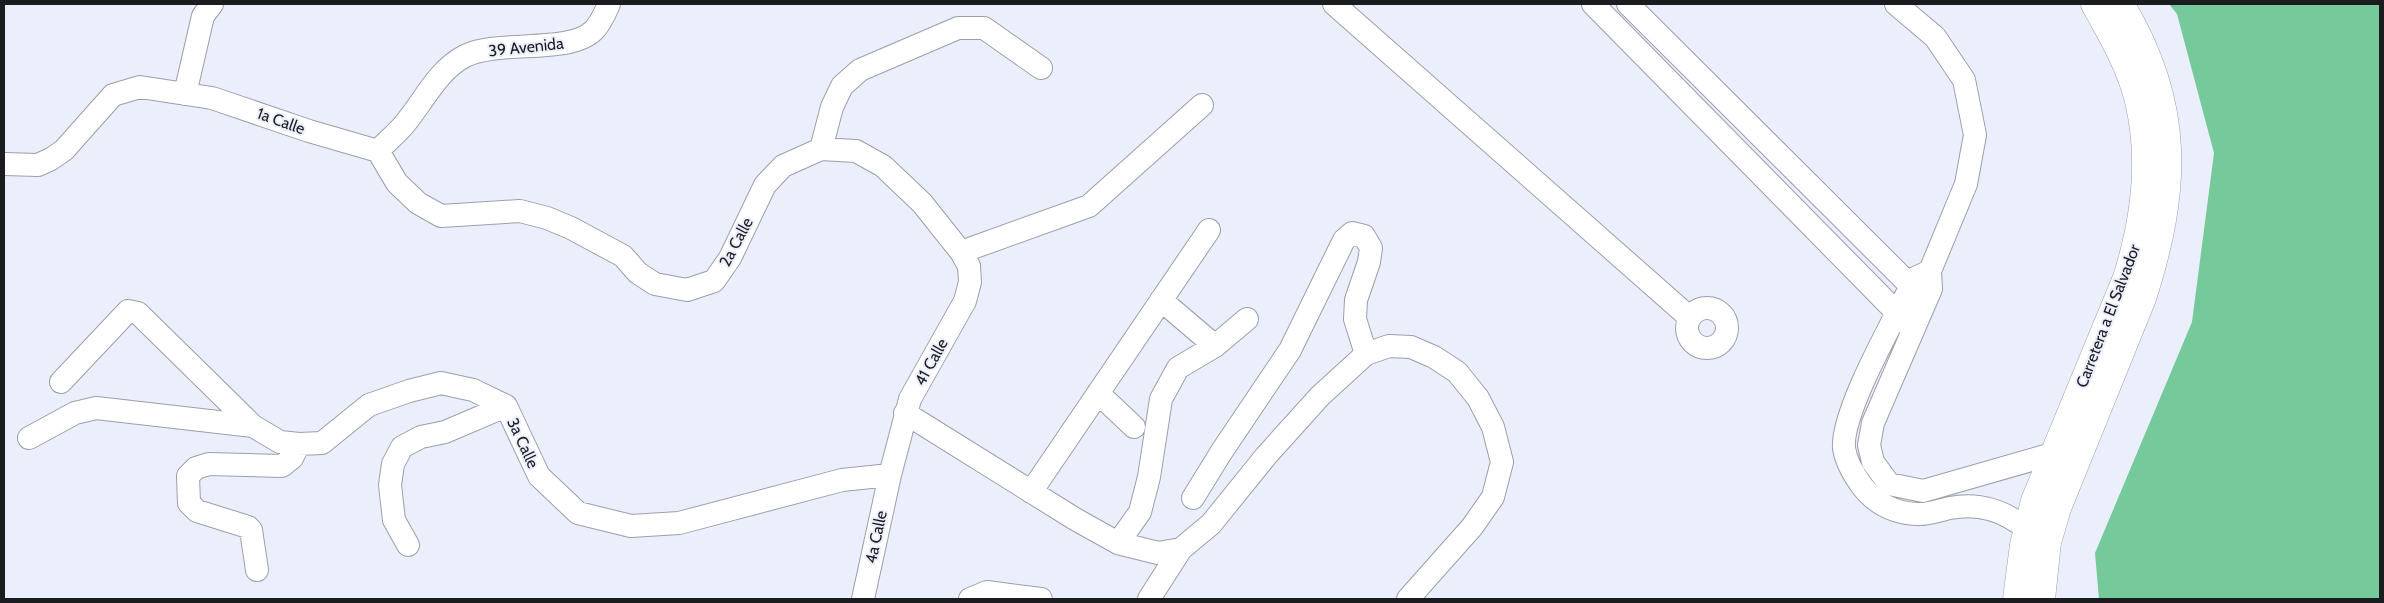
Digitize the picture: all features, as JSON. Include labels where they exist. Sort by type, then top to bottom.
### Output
[{"type":"highway","name":"Carretera a El Salvador","points":[[2041,599],[2035,501],[2052,454],[2126,278],[2138,241],[2145,198],[2146,160],[2139,100],[2117,44],[2095,4]]},
{"type":"highway","name":"Carretera a El Salvador","points":[[2017,599],[2021,568],[2037,535],[2057,508],[2086,431],[2142,298],[2153,264],[2167,202],[2167,146],[2161,99],[2142,46],[2120,4]]},
{"type":"highway","points":[[2037,535],[2056,599]]},
{"type":"highway","points":[[2008,599],[2021,568]]},
{"type":"street","points":[[184,94],[204,16],[212,4]]},
{"type":"street","name":"39 Avenida","points":[[378,151],[407,121],[421,98],[450,66],[466,56],[491,48],[574,42],[593,31],[603,17],[608,4]]},
{"type":"street","points":[[1334,4],[1689,317]]},
{"type":"street","points":[[1593,4],[1905,322]]},
{"type":"street","points":[[1628,4],[1918,294]]},
{"type":"street","points":[[1896,4],[1935,37],[1964,80],[1975,135],[1966,184],[1930,271],[1931,289],[1918,294],[1905,322],[1851,410],[1844,448],[1852,472],[1868,494],[1892,510],[1919,515],[1962,506],[1992,508],[2010,516],[2037,535]]},
{"type":"street","points":[[821,149],[832,107],[842,86],[860,70],[958,28],[984,28],[1041,68]]},
{"type":"street","name":"1a Calle","points":[[4,164],[38,165],[51,159],[64,150],[113,96],[140,87],[212,98],[309,131],[378,151]]},
{"type":"street","points":[[961,252],[1089,206],[1202,105]]},
{"type":"street","name":"2a Calle","points":[[378,151],[397,183],[418,203],[441,216],[520,211],[547,218],[571,228],[623,256],[638,273],[655,284],[687,290],[714,281],[730,258],[765,185],[784,166],[821,149],[856,151],[883,166],[922,203],[961,252]]},
{"type":"street","points":[[1031,492],[1209,230]]},
{"type":"street","points":[[1193,498],[1222,450],[1290,350],[1344,240],[1352,233],[1364,236],[1371,248],[1369,262],[1356,300],[1355,320],[1366,354]]},
{"type":"street","name":"41 Calle","points":[[890,475],[905,412],[910,399],[965,301],[970,282],[969,266],[961,252]]},
{"type":"street","points":[[1162,300],[1215,346]]},
{"type":"street","points":[[61,382],[128,311],[138,312],[253,426]]},
{"type":"street","points":[[1118,543],[1126,529],[1140,512],[1149,477],[1161,399],[1178,368],[1215,346],[1248,319]]},
{"type":"street","points":[[1905,322],[1873,423],[1869,445],[1873,462],[1889,484],[1923,491],[2052,454]]},
{"type":"street","points":[[1149,599],[1181,548],[1211,524],[1266,456],[1320,396],[1366,354],[1389,346],[1410,347],[1434,357],[1457,372],[1478,398],[1493,428],[1502,462],[1493,497],[1472,528],[1408,599]]},
{"type":"street","name":"3a Calle","points":[[253,426],[280,442],[299,444],[322,443],[369,405],[441,382],[473,390],[506,406],[539,476],[578,513],[631,526],[679,523],[842,480],[890,475]]},
{"type":"street","points":[[1098,393],[1134,428]]},
{"type":"street","points":[[408,545],[394,520],[390,485],[393,464],[402,448],[421,437],[446,432],[506,406]]},
{"type":"street","points":[[29,438],[75,412],[96,408],[253,426]]},
{"type":"street","points":[[905,412],[1031,492],[1118,543],[1158,553],[1181,548]]},
{"type":"street","points":[[257,570],[248,527],[197,511],[189,503],[188,476],[196,468],[209,464],[282,466],[292,458],[299,444]]},
{"type":"street","points":[[1992,508],[2001,469]]},
{"type":"street","name":"4a Calle","points":[[863,599],[890,475]]},
{"type":"street","points":[[1919,515],[1923,491]]},
{"type":"street","points":[[970,598],[986,592],[1041,599]]},
{"type":"green space","points":[[2169,4],[2380,4],[2380,599],[2099,599],[2095,553],[2192,322],[2214,153],[2177,14]]}]
